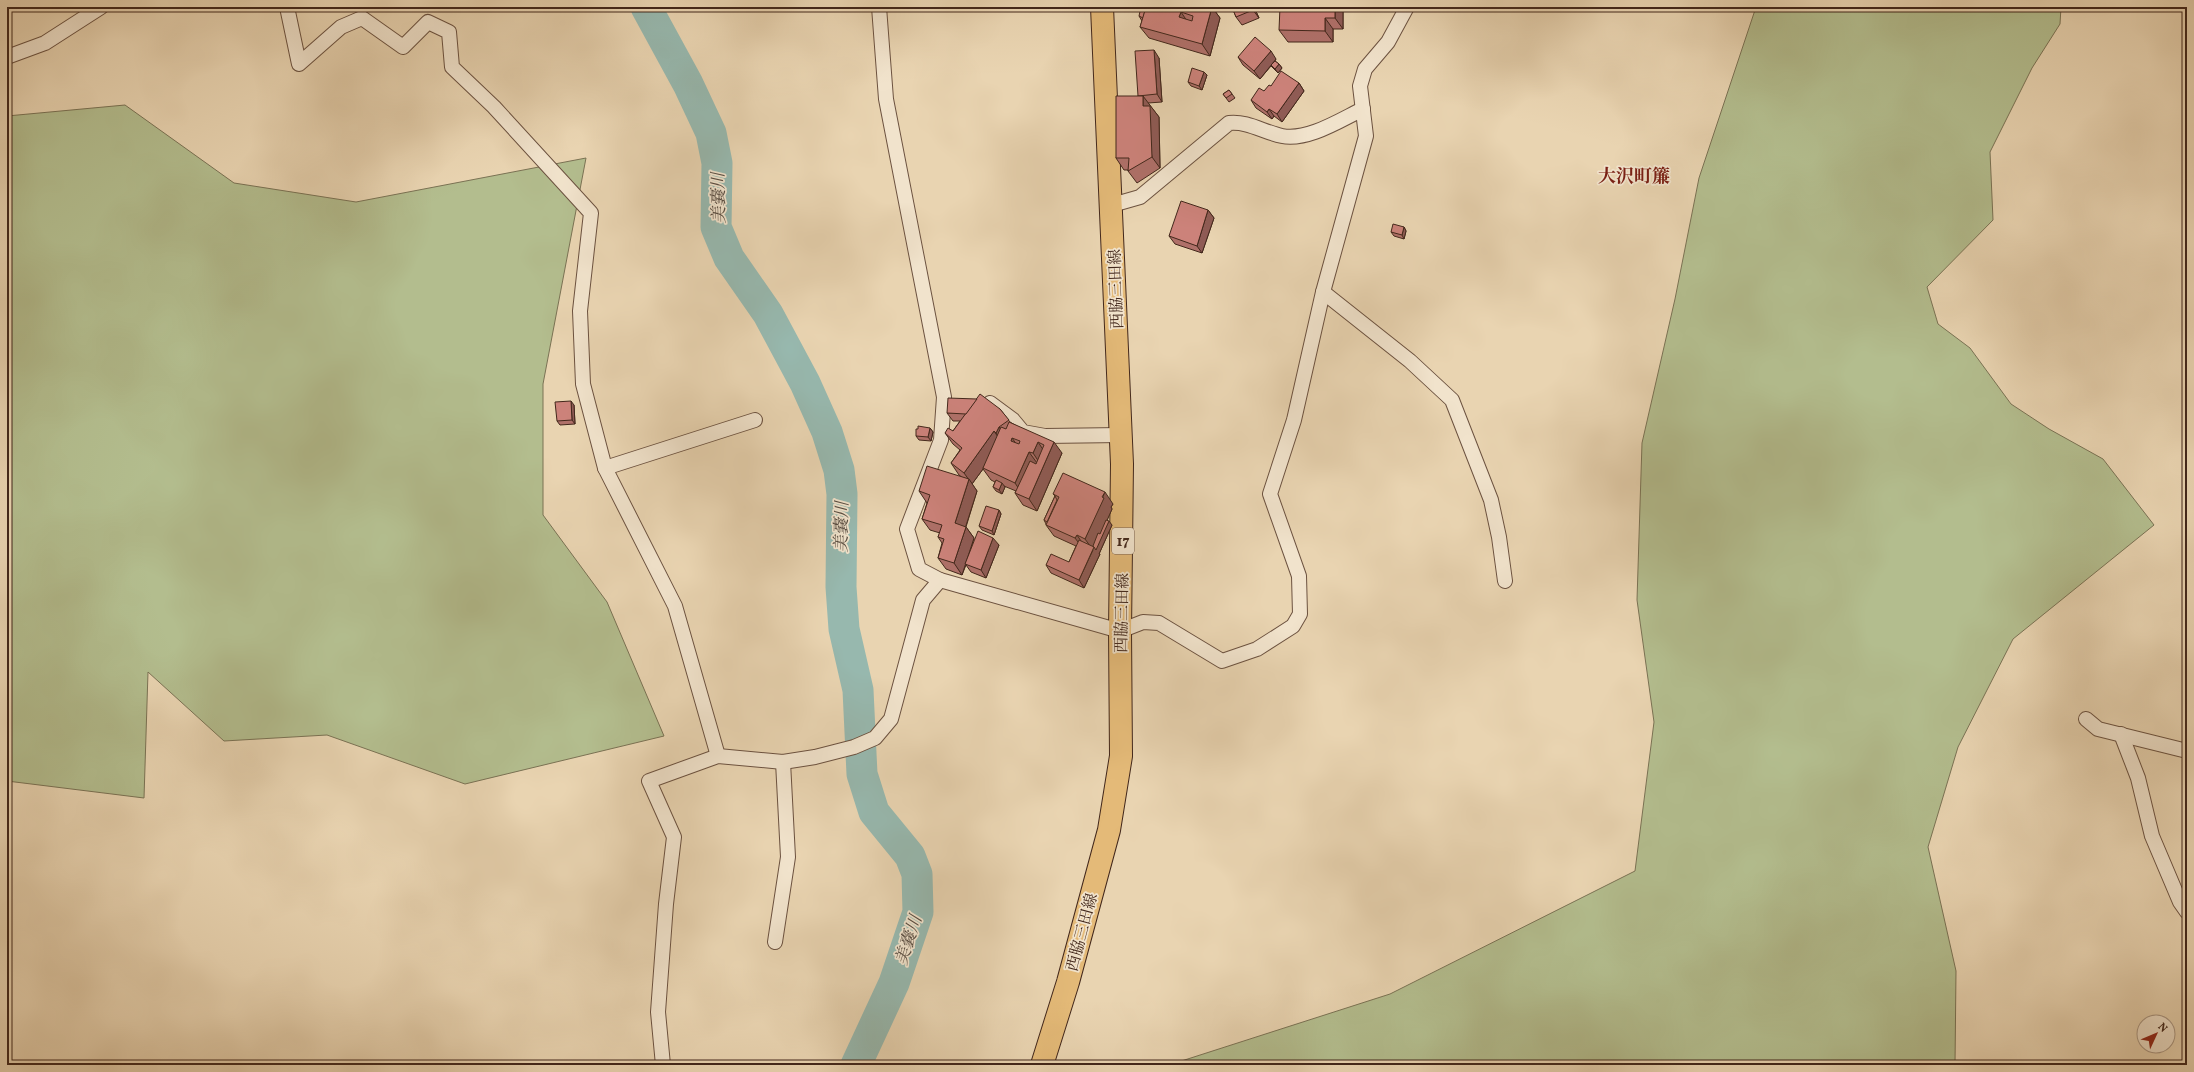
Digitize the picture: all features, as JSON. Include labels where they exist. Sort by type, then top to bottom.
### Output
[{"type":"main road","name":"西脇三田線","points":[[1042,1065],[1068,982],[1110,830],[1121,756],[1120,631],[1123,524],[1121,435],[1112,205],[1102,7]]},
{"type":"street","points":[[7,57],[45,43],[101,7]]},
{"type":"street","points":[[287,7],[300,64],[340,27],[362,18],[402,47],[428,22],[449,32],[452,67],[494,107],[591,213],[580,311],[583,384],[605,468],[675,606],[718,756]]},
{"type":"street","points":[[879,7],[886,99],[944,397],[941,440],[908,529],[919,569],[940,580],[1120,631],[1143,622],[1159,623],[1222,661],[1257,649],[1293,626],[1300,614],[1299,576],[1270,494],[1294,420],[1323,292],[1366,136],[1360,86],[1365,69],[1388,42],[1407,7]]},
{"type":"street","points":[[1112,205],[1140,197],[1229,123],[1240,122],[1283,136],[1311,134],[1363,109]]},
{"type":"street","points":[[1323,292],[1410,361],[1452,400],[1491,500],[1500,537],[1505,581]]},
{"type":"street","points":[[944,397],[959,399]]},
{"type":"street","points":[[974,401],[989,402],[1013,420],[1023,432],[1045,436],[1121,435]]},
{"type":"street","points":[[605,468],[755,420]]},
{"type":"street","points":[[663,1065],[658,1012],[666,904],[674,837],[649,781],[718,756],[783,762],[815,757],[854,746],[875,738],[891,719],[923,600],[940,580]]},
{"type":"street","points":[[2086,719],[2098,729],[2187,751]]},
{"type":"street","points":[[2121,734],[2138,778],[2152,836],[2180,902],[2187,912]]},
{"type":"street","points":[[775,942],[788,857],[783,762]]},
{"type":"green space","points":[[1756,7],[2061,7],[2060,24],[2032,68],[1990,152],[1993,220],[1927,287],[1938,324],[1970,348],[2011,404],[2049,429],[2103,459],[2154,525],[2013,639],[1958,747],[1928,847],[1956,971],[1955,1065],[1169,1065],[1390,994],[1635,871],[1654,722],[1637,600],[1642,443],[1675,299],[1699,178]]},
{"type":"green space","points":[[125,105],[234,183],[356,202],[586,158],[543,384],[543,515],[607,602],[664,736],[465,784],[327,735],[224,741],[148,672],[144,798],[7,781],[7,116]]},
{"type":"building","points":[[1141,7],[1146,7],[1143,18],[1139,16]]},
{"type":"building","points":[[1146,7],[1212,7],[1202,44],[1140,27]],"holes":[[[1181,12],[1193,16],[1192,21],[1179,17]]]},
{"type":"building","points":[[1232,7],[1252,7],[1253,10],[1236,17]]},
{"type":"building","points":[[1280,7],[1335,7],[1335,18],[1325,18],[1325,31],[1279,30]]},
{"type":"building","points":[[1255,37],[1271,51],[1254,71],[1238,57]]},
{"type":"building","points":[[1154,50],[1157,94],[1138,96],[1135,51]]},
{"type":"building","points":[[1275,61],[1279,64],[1275,69],[1271,65]]},
{"type":"building","points":[[1192,68],[1204,72],[1199,86],[1188,82]]},
{"type":"building","points":[[1281,71],[1299,83],[1277,114],[1269,109],[1267,112],[1251,100],[1259,88],[1264,91],[1269,85],[1271,86]]},
{"type":"building","points":[[1229,90],[1232,94],[1226,98],[1223,94]]},
{"type":"building","points":[[1116,96],[1143,96],[1143,106],[1150,106],[1152,157],[1128,171],[1129,158],[1116,158]]},
{"type":"building","points":[[1181,201],[1208,210],[1197,246],[1169,236]]},
{"type":"building","points":[[1393,224],[1404,227],[1402,235],[1391,232]]},
{"type":"building","points":[[980,394],[1000,409],[1009,420],[999,427],[996,433],[994,431],[964,473],[951,463],[962,448],[945,433],[948,428],[953,431]]},
{"type":"building","points":[[948,398],[977,399],[966,414],[947,413]]},
{"type":"building","points":[[571,401],[572,420],[557,421],[555,402]]},
{"type":"building","points":[[1009,422],[1054,442],[1029,499],[1015,493],[1030,461],[1036,464],[1044,445],[1038,442],[1033,453],[1029,452],[1015,483],[983,468],[1001,427],[1006,429]],"holes":[[[1012,438],[1020,441],[1019,444],[1011,441]]]},
{"type":"building","points":[[918,426],[930,428],[928,437],[916,436],[916,429],[918,429]]},
{"type":"building","points":[[927,466],[969,479],[955,523],[966,527],[954,563],[938,558],[944,539],[938,537],[942,525],[922,519],[930,495],[919,491]]},
{"type":"building","points":[[1063,473],[1105,492],[1102,497],[1104,498],[1085,539],[1077,535],[1075,538],[1046,525],[1059,497],[1053,494]]},
{"type":"building","points":[[996,480],[1002,483],[999,490],[993,487]]},
{"type":"building","points":[[1055,496],[1057,500],[1047,522],[1044,520]]},
{"type":"building","points":[[986,506],[999,510],[992,531],[979,526]]},
{"type":"building","points":[[1106,520],[1109,521],[1096,550],[1093,546],[1098,533],[1100,534]]},
{"type":"building","points":[[978,531],[993,538],[981,570],[965,564]]},
{"type":"building","points":[[1079,540],[1094,547],[1079,580],[1046,565],[1051,554],[1069,562]]},
{"type":"waterway","name":"美嚢川","points":[[646,7],[688,84],[711,133],[717,163],[716,227],[729,258],[768,314],[805,383],[827,432],[839,470],[842,494],[841,587],[844,629],[858,690],[862,774],[874,812],[910,856],[917,874],[918,912],[894,983],[856,1065]]},
{"type":"district","name":"大沢町簾","points":[[1634,176]]}]
